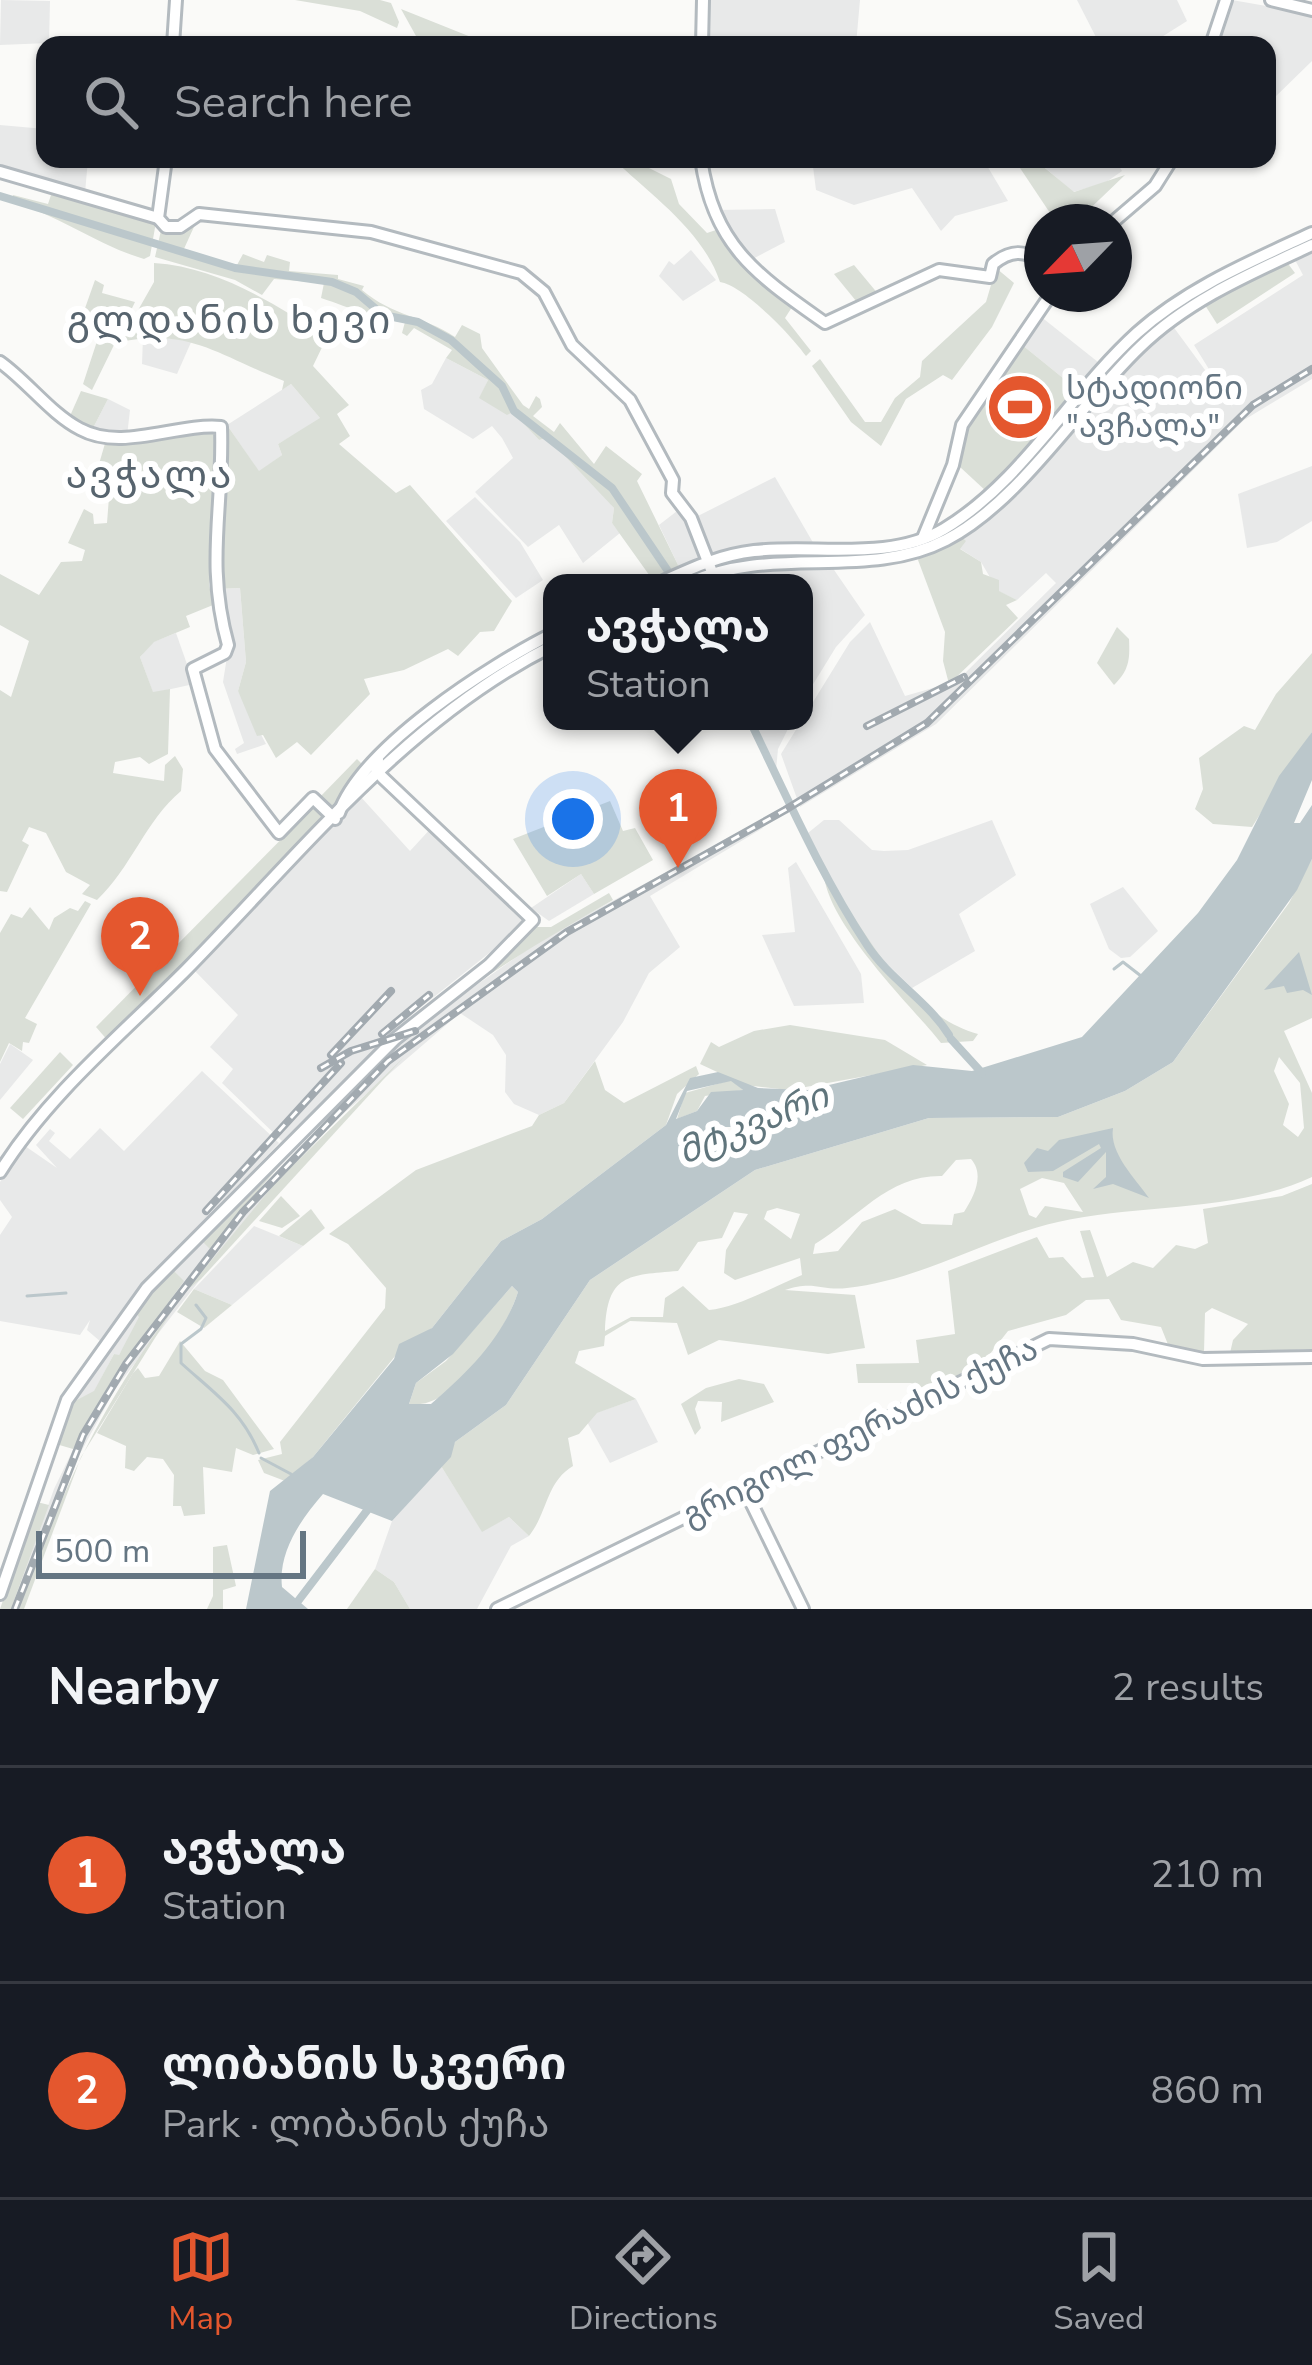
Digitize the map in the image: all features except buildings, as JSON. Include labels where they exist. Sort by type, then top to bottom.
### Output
[{"type":"street","points":[[174,36],[176,0]]},
{"type":"street","points":[[702,36],[703,0]]},
{"type":"street","points":[[1214,36],[1226,0]]},
{"type":"street","points":[[1271,0],[1312,10]]},
{"type":"street","points":[[158,218],[165,168]]},
{"type":"street","points":[[703,168],[714,211],[738,256],[825,323],[939,270],[989,277],[1001,257],[1024,254]]},
{"type":"street","points":[[1132,206],[1155,186],[1166,168]]},
{"type":"street","points":[[0,172],[158,218],[171,229],[199,214],[370,232],[521,273],[544,292],[572,345],[630,400],[710,566]]},
{"type":"street","points":[[1046,439],[1166,310],[1312,233]]},
{"type":"street","points":[[695,574],[749,551],[886,547],[924,541],[977,504],[1172,320],[1312,245]]},
{"type":"street","points":[[924,541],[971,407],[1038,312]]},
{"type":"street","points":[[0,362],[76,427],[117,438],[220,427],[214,505],[218,551],[212,576],[228,645],[225,653],[194,669],[215,749],[279,833],[314,798],[336,817]]},
{"type":"street","points":[[0,1172],[67,1088],[336,817],[378,760],[480,677],[543,639]]},
{"type":"street","points":[[358,788],[460,703],[543,652]]},
{"type":"street","points":[[0,1594],[67,1400],[83,1370],[146,1288],[395,1039],[489,965],[533,920],[379,775],[378,760]]},
{"type":"street","name":"გრიგოლ ფერაძის ქუჩა","points":[[497,1609],[1049,1339],[1133,1344],[1203,1359],[1312,1358]]},
{"type":"street","points":[[746,1490],[803,1609]]},
{"type":"shaded area","points":[[1,0],[50,1],[49,36],[36,36],[36,44],[0,45]]},
{"type":"shaded area","points":[[295,0],[380,0],[391,3],[399,22],[397,28],[360,11]]},
{"type":"shaded area","points":[[706,0],[860,0],[857,36],[705,36]]},
{"type":"shaded area","points":[[1077,0],[1177,0],[1187,21],[1163,36],[1095,36]]},
{"type":"shaded area","points":[[1232,0],[1312,14],[1312,61],[1276,96],[1276,36],[1218,36]]},
{"type":"shaded area","points":[[401,9],[468,36],[416,36]]},
{"type":"shaded area","points":[[0,125],[36,128],[36,168],[87,168],[85,193],[0,169]]},
{"type":"shaded area","points":[[623,168],[649,168],[671,179],[679,204],[707,233],[719,229],[737,260],[794,304],[785,318],[811,351],[806,356],[754,301],[720,282],[701,246]]},
{"type":"shaded area","points":[[813,168],[988,168],[1008,201],[955,216],[941,231],[912,188],[854,205],[816,190]]},
{"type":"shaded area","points":[[1020,168],[1045,168],[1074,192],[1125,175],[1095,204],[1044,204]]},
{"type":"shaded area","points":[[1045,168],[1122,171],[1105,183],[1073,192]]},
{"type":"shaded area","points":[[53,189],[156,222],[150,256],[144,259],[127,253],[12,202],[13,195],[48,204]]},
{"type":"shaded area","points":[[775,209],[785,242],[745,263],[716,210]]},
{"type":"shaded area","points":[[198,218],[183,251],[237,265],[243,254],[264,262],[267,255],[290,262],[289,271],[338,275],[338,279],[364,286],[362,290],[385,305],[455,337],[462,325],[480,334],[482,348],[523,405],[529,409],[536,396],[540,399],[542,407],[533,416],[554,432],[560,423],[594,464],[606,446],[642,474],[637,481],[679,567],[648,574],[612,523],[614,508],[548,438],[539,440],[513,412],[507,415],[479,398],[488,380],[446,358],[452,350],[414,328],[407,336],[402,333],[405,322],[321,298],[324,283],[274,279],[262,295],[235,280],[155,257],[162,226]]},
{"type":"shaded area","points":[[1312,249],[1312,379],[1244,420],[936,724],[800,807],[781,754],[796,730],[813,730],[813,702],[850,642],[870,622],[905,696],[957,681],[1056,583],[1046,573],[1017,600],[998,591],[981,562],[959,548],[959,535],[990,510],[1172,325],[1233,408],[1194,345],[1303,275],[1294,258]]},
{"type":"shaded area","points":[[691,250],[716,280],[683,301],[659,276],[669,261],[674,265]]},
{"type":"shaded area","points":[[1286,261],[1295,273],[1217,324],[1203,302]]},
{"type":"shaded area","points":[[154,263],[224,280],[327,337],[313,366],[349,405],[337,414],[350,436],[339,444],[396,493],[410,485],[512,601],[494,631],[480,632],[458,656],[448,649],[404,670],[364,679],[370,694],[311,755],[297,742],[276,758],[263,735],[257,736],[238,691],[246,662],[240,588],[216,589],[223,429],[227,425],[259,471],[282,455],[278,444],[320,418],[291,384],[282,390],[284,381],[205,347],[166,338],[120,342],[154,282]]},
{"type":"shaded area","points":[[854,265],[879,295],[861,307],[834,274]]},
{"type":"shaded area","points":[[996,268],[1014,283],[992,327],[952,380],[943,375],[906,399],[881,446],[851,422],[812,366],[820,359],[865,422],[881,422],[895,398],[920,377],[922,361],[986,302]]},
{"type":"shaded area","points":[[95,280],[104,285],[102,293],[135,302],[92,390],[83,384],[101,329],[89,324],[91,316],[84,311]]},
{"type":"shaded area","points":[[1040,316],[1103,366],[1079,391],[1021,344]]},
{"type":"shaded area","points":[[143,337],[192,340],[177,374],[142,364]]},
{"type":"shaded area","name":"სტადიონი \"ავჩალა\"","points":[[1021,344],[1079,391],[987,492],[960,467],[965,423]]},
{"type":"shaded area","points":[[446,358],[488,380],[480,398],[513,411],[539,440],[548,438],[587,475],[614,508],[612,523],[620,533],[583,563],[559,525],[528,547],[475,492],[513,458],[502,438],[492,426],[473,439],[424,409],[421,390],[432,384]]},
{"type":"shaded area","points":[[291,384],[321,419],[278,444],[282,455],[259,472],[227,425]]},
{"type":"shaded area","points":[[81,391],[108,399],[91,432],[70,416]]},
{"type":"shaded area","points":[[108,399],[130,410],[127,436],[91,432]]},
{"type":"shaded area","points":[[213,429],[218,434],[212,510],[216,550],[209,584],[213,605],[186,616],[190,627],[154,642],[140,657],[153,692],[170,689],[168,754],[149,764],[140,757],[115,762],[113,773],[164,781],[165,765],[175,756],[183,769],[181,791],[97,900],[82,894],[90,885],[66,872],[46,833],[29,827],[22,841],[29,845],[7,892],[0,891],[0,690],[11,697],[29,641],[0,625],[0,574],[39,595],[61,562],[82,561],[85,550],[68,543],[84,509],[93,514],[94,524],[107,523],[110,484],[119,480],[116,469],[99,464],[106,440]]},
{"type":"shaded area","points":[[1312,466],[1312,521],[1277,542],[1247,548],[1238,494]]},
{"type":"shaded area","points":[[775,477],[815,546],[710,559],[694,518]]},
{"type":"shaded area","points":[[475,497],[520,542],[543,580],[516,598],[446,521]]},
{"type":"shaded area","points":[[681,508],[704,555],[679,567],[659,525]]},
{"type":"shaded area","points":[[959,535],[966,541],[960,549],[981,562],[983,574],[999,580],[999,591],[1017,600],[1006,605],[1018,618],[949,684],[943,661],[945,632],[918,560],[922,552]]},
{"type":"shaded area","points":[[830,564],[865,615],[836,647],[813,684],[813,574],[726,574],[747,567]]},
{"type":"shaded area","points":[[240,588],[246,662],[238,691],[266,744],[237,754],[235,749],[244,743],[223,682],[229,644],[216,589]]},
{"type":"shaded area","points":[[1117,627],[1129,639],[1129,653],[1126,669],[1114,685],[1097,663]]},
{"type":"shaded area","points":[[176,633],[194,684],[153,693],[140,657],[153,642]]},
{"type":"shaded area","points":[[1312,653],[1312,732],[1252,827],[1213,824],[1195,809],[1203,789],[1199,758],[1244,726],[1255,730],[1276,694]]},
{"type":"shaded area","points":[[756,730],[788,730],[778,749],[776,770]]},
{"type":"shaded area","points":[[357,759],[366,768],[336,814],[318,799]]},
{"type":"shaded area","points":[[360,796],[410,851],[433,826],[526,912],[527,923],[415,1012],[282,1141],[222,1083],[233,1069],[210,1047],[238,1015],[192,968]]},
{"type":"shaded area","points":[[610,801],[623,831],[635,828],[653,860],[594,894],[581,874],[547,896],[513,839]]},
{"type":"shaded area","points":[[314,806],[330,820],[109,1042],[96,1027]]},
{"type":"shaded area","points":[[824,820],[839,820],[872,850],[884,851],[908,850],[992,820],[1016,875],[959,914],[975,951],[912,988],[875,952],[824,867],[808,833]]},
{"type":"shaded area","points":[[760,822],[763,828],[650,896],[680,947],[649,973],[623,1022],[564,1103],[539,1115],[514,1104],[505,1092],[506,1055],[493,1035],[460,1013],[337,1119],[276,1182],[115,1389],[75,1463],[19,1609],[11,1609],[54,1489],[85,1425],[183,1281],[171,1268],[200,1239],[210,1248],[366,1076],[424,1022],[545,937]]},
{"type":"shaded area","points":[[1312,859],[1312,1018],[1284,1031],[1312,1093],[1312,1177],[1251,1197],[1058,1222],[875,1284],[785,1290],[855,1295],[865,1348],[828,1354],[719,1340],[688,1355],[677,1323],[630,1321],[605,1336],[604,1346],[579,1351],[575,1363],[636,1399],[597,1413],[579,1434],[568,1438],[573,1466],[557,1480],[529,1536],[509,1517],[482,1532],[441,1466],[455,1442],[506,1405],[590,1280],[755,1170],[929,1118],[1058,1117],[1125,1091],[1173,1062],[1289,903]],"holes":[[[1279,1057],[1300,1083],[1304,1128],[1298,1137],[1283,1125],[1289,1104],[1274,1071]],[[971,1159],[978,1179],[968,1206],[954,1214],[952,1225],[922,1224],[895,1209],[862,1222],[838,1251],[813,1254],[815,1244],[889,1190],[942,1176],[956,1160]],[[1042,1178],[1064,1183],[1083,1212],[1045,1206],[1036,1218],[1029,1215],[1020,1189]],[[777,1208],[800,1214],[791,1239],[764,1219],[767,1211]],[[734,1212],[748,1214],[726,1250],[724,1273],[735,1280],[800,1258],[802,1275],[709,1310],[683,1286],[665,1298],[663,1317],[631,1317],[605,1331],[616,1288],[633,1277],[678,1271],[698,1242],[722,1238]]]},
{"type":"shaded area","points":[[796,862],[861,974],[864,1003],[794,1006],[762,935],[795,932],[788,868]]},
{"type":"shaded area","points":[[824,867],[888,966],[929,1008],[978,1034],[973,1041],[941,1043],[883,977],[835,907]]},
{"type":"shaded area","points":[[581,874],[594,894],[549,921],[531,908]]},
{"type":"shaded area","points":[[1123,887],[1158,931],[1130,957],[1121,958],[1109,949],[1090,904]]},
{"type":"shaded area","points":[[609,893],[613,900],[494,972],[397,1044],[286,1159],[210,1249],[200,1239],[394,1043],[532,927],[551,927]]},
{"type":"shaded area","points":[[85,901],[91,904],[25,1018],[37,1024],[29,1043],[23,1042],[22,1051],[9,1043],[0,1062],[0,933],[11,914],[22,918],[30,907],[49,930],[54,918],[70,908],[78,911]]},
{"type":"shaded area","points":[[790,1025],[885,1040],[927,1065],[789,1090],[745,1085],[700,1064],[711,1042],[719,1047],[754,1031]]},
{"type":"shaded area","points":[[10,1044],[33,1060],[0,1100],[0,1064]]},
{"type":"shaded area","points":[[60,1052],[73,1065],[23,1119],[10,1108]]},
{"type":"shaded area","points":[[404,1057],[201,1279],[187,1290],[276,1182]]},
{"type":"shaded area","points":[[595,1061],[605,1090],[624,1103],[696,1066],[699,1074],[677,1094],[666,1125],[542,1219],[501,1241],[432,1328],[396,1355],[313,1457],[285,1481],[264,1473],[258,1460],[282,1454],[280,1442],[385,1308],[386,1288],[348,1244],[329,1234],[416,1170],[532,1126],[539,1115],[564,1103]]},
{"type":"shaded area","points":[[202,1071],[279,1143],[161,1267],[101,1342],[87,1330],[90,1320],[80,1335],[0,1321],[0,1235],[12,1217],[0,1200],[0,1182],[25,1146],[57,1168],[36,1145],[50,1129],[55,1133],[49,1141],[70,1159],[100,1128],[124,1151]]},
{"type":"shaded area","points":[[731,1080],[743,1090],[705,1096],[697,1111],[677,1119],[685,1093]]},
{"type":"shaded area","points":[[1312,1184],[1312,1349],[1230,1353],[1233,1340],[1248,1324],[1212,1308],[1205,1313],[1204,1352],[1169,1347],[1161,1327],[1121,1320],[1109,1299],[1086,1300],[1066,1315],[1008,1331],[986,1359],[951,1379],[937,1373],[929,1390],[911,1383],[858,1383],[856,1364],[919,1363],[916,1340],[955,1334],[948,1271],[1037,1237],[1049,1258],[1063,1257],[1082,1278],[1094,1277],[1080,1231],[1090,1230],[1107,1277],[1133,1262],[1153,1268],[1176,1245],[1195,1249],[1208,1243],[1203,1209],[1282,1196]]},
{"type":"shaded area","points":[[281,1196],[300,1216],[282,1228],[259,1221]]},
{"type":"shaded area","points":[[311,1209],[325,1228],[303,1246],[279,1236]]},
{"type":"shaded area","points":[[254,1226],[303,1246],[232,1305],[194,1289]]},
{"type":"shaded area","points":[[171,1268],[184,1281],[109,1385],[73,1449],[56,1444],[71,1403],[94,1391],[139,1317],[134,1311]]},
{"type":"shaded area","points":[[512,1286],[518,1292],[512,1308],[476,1366],[443,1395],[409,1404],[416,1383],[446,1361]]},
{"type":"shaded area","points":[[194,1289],[232,1305],[204,1328],[177,1312]]},
{"type":"shaded area","points":[[173,1309],[84,1452],[123,1383]]},
{"type":"shaded area","points":[[134,1311],[140,1316],[133,1335],[118,1356],[114,1354],[94,1392],[71,1403]]},
{"type":"shaded area","points":[[180,1341],[205,1371],[223,1380],[274,1449],[253,1455],[236,1448],[232,1472],[203,1467],[205,1514],[184,1516],[181,1506],[173,1506],[174,1475],[163,1459],[147,1457],[134,1471],[125,1468],[126,1446],[97,1433],[133,1373],[138,1368],[145,1378],[159,1376]]},
{"type":"shaded area","points":[[739,1379],[764,1384],[774,1402],[721,1422],[722,1402],[698,1401],[695,1409],[701,1428],[695,1435],[681,1404],[706,1388]]},
{"type":"shaded area","points":[[636,1399],[658,1442],[610,1463],[587,1422],[596,1413]]},
{"type":"shaded area","points":[[78,1465],[24,1609],[19,1609],[51,1526]]},
{"type":"shaded area","points":[[441,1466],[482,1531],[509,1517],[529,1536],[511,1546],[477,1609],[410,1609],[394,1582],[375,1569],[392,1521]]},
{"type":"shaded area","points":[[37,1502],[49,1505],[11,1609],[0,1609]]},
{"type":"shaded area","points":[[227,1545],[236,1586],[223,1590],[223,1609],[207,1609],[213,1596],[213,1547]]},
{"type":"shaded area","points":[[375,1569],[394,1582],[410,1609],[347,1609]]},
{"type":"water","points":[[1312,732],[1312,780],[1294,823],[1300,823],[1312,805],[1312,859],[1297,890],[1173,1062],[1125,1091],[1058,1117],[929,1118],[755,1170],[590,1280],[506,1405],[455,1442],[451,1457],[392,1521],[323,1494],[293,1537],[282,1574],[282,1587],[308,1609],[246,1609],[270,1491],[313,1457],[394,1359],[399,1344],[432,1328],[501,1241],[542,1219],[666,1125],[690,1078],[718,1072],[758,1088],[808,1090],[913,1065],[972,1071],[1082,1037],[1198,913],[1237,860],[1279,776]],"holes":[[[731,1081],[743,1090],[711,1092],[697,1111],[676,1119],[687,1091]],[[719,1127],[752,1129],[722,1149],[691,1143]],[[512,1286],[518,1292],[511,1309],[482,1354],[431,1404],[409,1404],[416,1383],[453,1354]]]},
{"type":"water","points":[[1299,952],[1312,995],[1303,990],[1287,993],[1284,986],[1264,990]]},
{"type":"water","points":[[1113,1128],[1119,1156],[1149,1198],[1113,1184],[1093,1189],[1106,1177],[1106,1152],[1078,1182],[1063,1177],[1063,1172],[1101,1148],[1099,1144],[1053,1171],[1028,1172],[1024,1163],[1037,1148],[1048,1151],[1059,1140]]},
{"type":"waterway","name":"გლდანის ხევი","points":[[0,196],[235,268],[332,282],[356,292],[383,315],[418,322],[451,340],[502,386],[514,411],[612,488],[670,574]]},
{"type":"waterway","name":"გლდანის ხევი","points":[[754,730],[820,863],[867,945],[949,1035]]},
{"type":"waterway","points":[[1114,969],[1123,962],[1141,976]]},
{"type":"waterway","name":"გლდანის ხევი","points":[[951,1039],[982,1073]]},
{"type":"waterway","points":[[27,1296],[66,1293]]},
{"type":"waterway","points":[[196,1305],[206,1318],[201,1329],[181,1344],[181,1363],[236,1414],[259,1453]]},
{"type":"waterway","points":[[261,1458],[291,1474]]},
{"type":"waterway","name":"მტკვარი","points":[[292,1609],[372,1504]]},
{"type":"railway","points":[[15,1609],[83,1435],[126,1364],[243,1212],[388,1061],[567,932],[785,810],[927,723],[1253,405],[1312,369]]},
{"type":"railway","points":[[867,726],[964,677]]},
{"type":"railway","points":[[331,1055],[391,991]]},
{"type":"railway","points":[[382,1034],[429,995]]},
{"type":"railway","points":[[321,1068],[351,1051],[415,1031]]},
{"type":"railway","points":[[206,1211],[341,1063]]},
{"type":"place","name":"სტადიონი \"ავჩალა\"","points":[[1020,407]]},
{"type":"place","name":"ავჭალა","points":[[678,868]]},
{"type":"place","name":"ლიბანის სკვერი","points":[[140,996]]},
{"type":"district","name":"გლდანის ხევი","points":[[230,320]]},
{"type":"district","name":"ავჭალა","points":[[150,475]]}]
